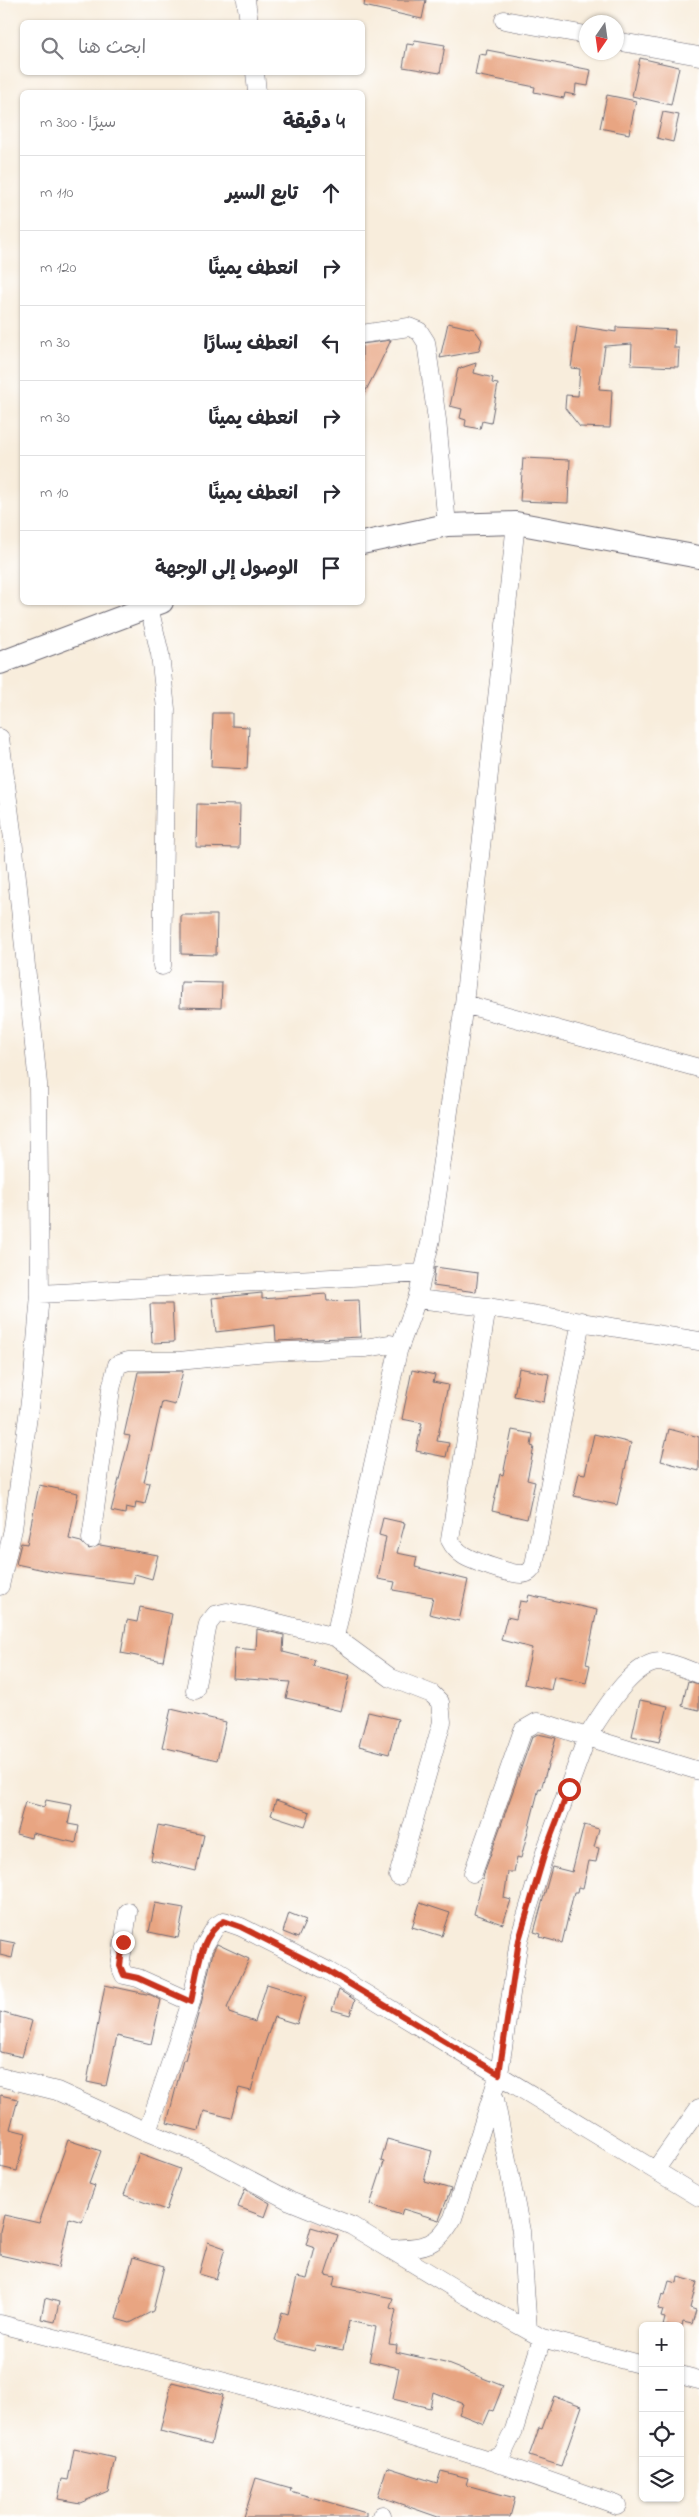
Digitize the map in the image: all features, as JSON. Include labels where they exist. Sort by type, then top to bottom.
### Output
[{"type":"main road","points":[[365,542],[447,525],[516,523],[699,557]]},
{"type":"main road","points":[[0,663],[155,605]]},
{"type":"street","points":[[246,0],[249,20]]},
{"type":"street","points":[[504,20],[579,34]]},
{"type":"street","points":[[624,42],[699,56]]},
{"type":"street","points":[[255,75],[257,90]]},
{"type":"street","points":[[365,334],[409,327],[419,331],[426,342],[437,420],[447,525]]},
{"type":"street","points":[[335,1638],[398,1351],[417,1299],[424,1273],[464,1004],[516,523]]},
{"type":"street","points":[[155,605],[166,708],[162,966]]},
{"type":"street","points":[[0,738],[13,839],[38,1084],[40,1294],[33,1378],[15,1510],[0,1586]]},
{"type":"street","points":[[464,1004],[699,1068]]},
{"type":"street","points":[[40,1294],[424,1273]]},
{"type":"street","points":[[417,1299],[487,1307],[699,1341]]},
{"type":"street","points":[[487,1307],[450,1540],[454,1548],[464,1556],[514,1574],[524,1574],[531,1570],[534,1565],[581,1321]]},
{"type":"street","points":[[91,1539],[111,1389],[117,1365],[128,1361],[179,1361],[267,1352],[365,1348],[390,1344],[398,1351]]},
{"type":"street","points":[[195,1690],[208,1624],[215,1615],[227,1612],[335,1638],[392,1678],[432,1694],[440,1702],[442,1722],[398,1876]]},
{"type":"street","points":[[390,2249],[417,2247],[432,2243],[444,2235],[453,2218],[499,2074],[519,1940],[546,1849],[588,1737],[612,1700],[648,1663],[662,1662],[699,1674]]},
{"type":"street","points":[[472,1873],[523,1730],[537,1722],[699,1771]]},
{"type":"street","points":[[128,1912],[120,1966],[124,1975],[138,1978],[191,2002]]},
{"type":"street","points":[[147,2132],[191,2002],[203,1948],[216,1926],[224,1921],[241,1927],[328,1971],[699,2196]]},
{"type":"street","points":[[0,2077],[57,2091],[201,2154],[290,2200],[352,2226],[535,2334],[639,2364]]},
{"type":"street","points":[[489,2460],[504,2453],[514,2430],[535,2334],[521,2231],[494,2094]]},
{"type":"street","points":[[656,2169],[699,2108]]},
{"type":"street","points":[[0,2324],[299,2401],[489,2460],[617,2506]]},
{"type":"street","points":[[684,2376],[699,2380]]},
{"type":"building","points":[[365,0],[426,0],[422,19],[364,6]]},
{"type":"building","points":[[415,40],[445,45],[440,73],[403,67],[407,44],[414,45]]},
{"type":"building","points":[[487,50],[591,70],[588,86],[576,84],[575,95],[565,93],[564,98],[534,92],[535,87],[475,75],[479,54],[486,55]]},
{"type":"building","points":[[640,58],[679,67],[671,105],[632,96]]},
{"type":"building","points":[[607,95],[636,101],[629,134],[600,128]]},
{"type":"building","points":[[663,112],[679,115],[673,142],[657,138]]},
{"type":"building","points":[[448,323],[474,329],[482,340],[479,351],[440,358]]},
{"type":"building","points":[[577,326],[616,332],[616,327],[675,330],[674,348],[679,348],[678,367],[631,365],[632,344],[605,346],[599,389],[612,390],[610,428],[580,427],[565,408],[566,395],[578,396],[580,369],[571,368]]},
{"type":"building","points":[[391,340],[365,392],[365,344]]},
{"type":"building","points":[[476,363],[474,373],[493,378],[492,383],[498,384],[491,423],[482,421],[480,429],[465,426],[466,420],[460,418],[462,409],[450,406],[458,369]]},
{"type":"building","points":[[523,458],[570,460],[568,503],[520,501]]},
{"type":"building","points":[[213,713],[232,713],[232,726],[249,727],[247,769],[211,767]]},
{"type":"building","points":[[197,804],[240,805],[239,848],[196,847]]},
{"type":"building","points":[[181,915],[217,915],[216,955],[181,954]]},
{"type":"building","points":[[181,982],[222,983],[221,1008],[180,1007]]},
{"type":"building","points":[[435,1267],[478,1273],[476,1292],[433,1286]]},
{"type":"building","points":[[262,1293],[262,1299],[326,1294],[327,1301],[359,1300],[361,1337],[276,1341],[275,1325],[216,1332],[212,1298]]},
{"type":"building","points":[[150,1304],[172,1304],[174,1342],[152,1343]]},
{"type":"building","points":[[519,1368],[549,1374],[544,1402],[514,1396]]},
{"type":"building","points":[[412,1370],[435,1375],[433,1382],[448,1385],[437,1441],[449,1443],[446,1457],[416,1451],[422,1423],[402,1419]]},
{"type":"building","points":[[183,1371],[175,1405],[162,1402],[144,1482],[150,1483],[145,1504],[136,1502],[135,1509],[126,1507],[125,1514],[111,1511],[130,1436],[124,1435],[138,1372]]},
{"type":"building","points":[[669,1429],[699,1437],[699,1471],[661,1461]]},
{"type":"building","points":[[512,1430],[533,1434],[531,1446],[534,1447],[527,1480],[535,1482],[527,1519],[492,1511],[500,1474],[503,1475]]},
{"type":"building","points":[[594,1434],[631,1443],[617,1505],[574,1496],[579,1473],[585,1474]]},
{"type":"building","points":[[39,1485],[78,1493],[69,1539],[81,1542],[89,1549],[100,1545],[158,1555],[152,1579],[135,1574],[133,1583],[58,1573],[16,1564],[21,1543],[27,1544]]},
{"type":"building","points":[[383,1518],[405,1523],[397,1553],[417,1557],[415,1567],[468,1580],[459,1621],[429,1614],[433,1597],[393,1590],[395,1582],[378,1579],[386,1537],[379,1535]]},
{"type":"building","points":[[529,1595],[597,1610],[586,1664],[590,1665],[586,1683],[554,1676],[551,1690],[524,1684],[532,1648],[501,1640],[507,1617],[516,1619],[520,1601],[527,1602]]},
{"type":"building","points":[[140,1607],[172,1614],[163,1661],[121,1653],[127,1620],[137,1622]]},
{"type":"building","points":[[257,1629],[284,1635],[283,1652],[315,1660],[313,1666],[350,1675],[341,1711],[286,1698],[290,1682],[233,1678],[235,1648],[256,1650]]},
{"type":"building","points":[[688,1681],[699,1684],[699,1710],[682,1706]]},
{"type":"building","points":[[640,1700],[668,1706],[659,1742],[632,1736]]},
{"type":"building","points":[[171,1709],[226,1722],[217,1760],[162,1747]]},
{"type":"building","points":[[368,1712],[398,1719],[389,1754],[359,1746]]},
{"type":"building","points":[[538,1734],[556,1738],[541,1789],[539,1788],[521,1858],[517,1857],[514,1872],[508,1872],[504,1898],[511,1900],[503,1924],[474,1914],[485,1870],[532,1737]]},
{"type":"building","points":[[46,1800],[72,1805],[68,1824],[79,1826],[76,1843],[32,1833],[31,1838],[16,1834],[25,1802],[44,1807]]},
{"type":"building","points":[[276,1800],[310,1812],[305,1826],[271,1815]]},
{"type":"building","points":[[158,1825],[204,1835],[196,1871],[151,1860]]},
{"type":"building","points":[[584,1825],[599,1829],[594,1847],[599,1848],[596,1862],[589,1861],[583,1888],[578,1887],[577,1892],[574,1892],[562,1943],[540,1937],[541,1934],[534,1932],[552,1867],[572,1872]]},
{"type":"building","points":[[155,1903],[184,1908],[178,1938],[149,1932]]},
{"type":"building","points":[[420,1903],[450,1913],[442,1936],[412,1927]]},
{"type":"building","points":[[289,1913],[306,1920],[298,1938],[283,1932]]},
{"type":"building","points":[[0,1940],[15,1943],[12,1958],[0,1955]]},
{"type":"building","points":[[217,1944],[249,1959],[227,2008],[230,2009],[229,2013],[255,2022],[267,1984],[306,1996],[297,2024],[274,2017],[251,2091],[239,2088],[231,2118],[204,2111],[199,2131],[167,2123],[183,2060],[185,2060],[201,2004],[213,1952]]},
{"type":"building","points":[[105,1985],[151,1995],[161,2000],[151,2044],[117,2036],[106,2086],[87,2082]]},
{"type":"building","points":[[339,1990],[355,2000],[350,2015],[332,2010]]},
{"type":"building","points":[[0,2012],[32,2021],[22,2057],[0,2052]]},
{"type":"building","points":[[0,2095],[18,2099],[10,2129],[26,2133],[17,2171],[0,2167]]},
{"type":"building","points":[[387,2139],[432,2151],[424,2181],[451,2189],[439,2220],[403,2209],[401,2215],[370,2205],[384,2162],[381,2161]]},
{"type":"building","points":[[68,2140],[101,2151],[89,2184],[95,2186],[82,2222],[69,2218],[58,2268],[0,2255],[0,2231],[4,2215],[39,2223]]},
{"type":"building","points":[[139,2154],[180,2169],[166,2210],[124,2195]]},
{"type":"building","points":[[245,2189],[270,2203],[265,2217],[238,2207]]},
{"type":"building","points":[[311,2227],[338,2235],[325,2275],[335,2277],[333,2286],[393,2298],[390,2308],[396,2310],[389,2344],[397,2345],[396,2352],[445,2363],[503,2386],[493,2411],[490,2410],[484,2424],[459,2414],[463,2404],[433,2392],[430,2408],[393,2399],[399,2368],[369,2361],[376,2327],[349,2321],[343,2350],[316,2345],[314,2351],[275,2341],[282,2312],[288,2314],[297,2277],[307,2279],[315,2248],[306,2245]]},
{"type":"building","points":[[208,2242],[225,2248],[216,2279],[199,2274]]},
{"type":"building","points":[[133,2257],[164,2266],[153,2311],[130,2323],[116,2319]]},
{"type":"building","points":[[678,2277],[697,2282],[690,2308],[696,2310],[692,2324],[664,2322],[665,2318],[661,2317],[663,2310],[658,2309],[662,2294],[665,2295],[669,2281],[677,2283]]},
{"type":"building","points":[[45,2298],[59,2302],[55,2322],[41,2319]]},
{"type":"building","points":[[172,2382],[223,2395],[211,2444],[160,2431]]},
{"type":"building","points":[[554,2396],[582,2406],[561,2466],[529,2456],[539,2428],[542,2429]]},
{"type":"building","points":[[74,2449],[115,2458],[108,2491],[80,2503],[58,2499],[62,2479],[68,2480]]},
{"type":"building","points":[[387,2467],[437,2483],[441,2471],[468,2478],[466,2485],[515,2498],[510,2517],[438,2517],[378,2496]]},
{"type":"building","points":[[256,2478],[291,2488],[290,2491],[366,2513],[366,2517],[244,2517]]},
{"type":"route","points":[[123,1942],[120,1966],[124,1975],[138,1978],[191,2002],[203,1948],[216,1926],[224,1921],[241,1927],[328,1971],[499,2074],[519,1940],[546,1849],[569,1789]]}]
